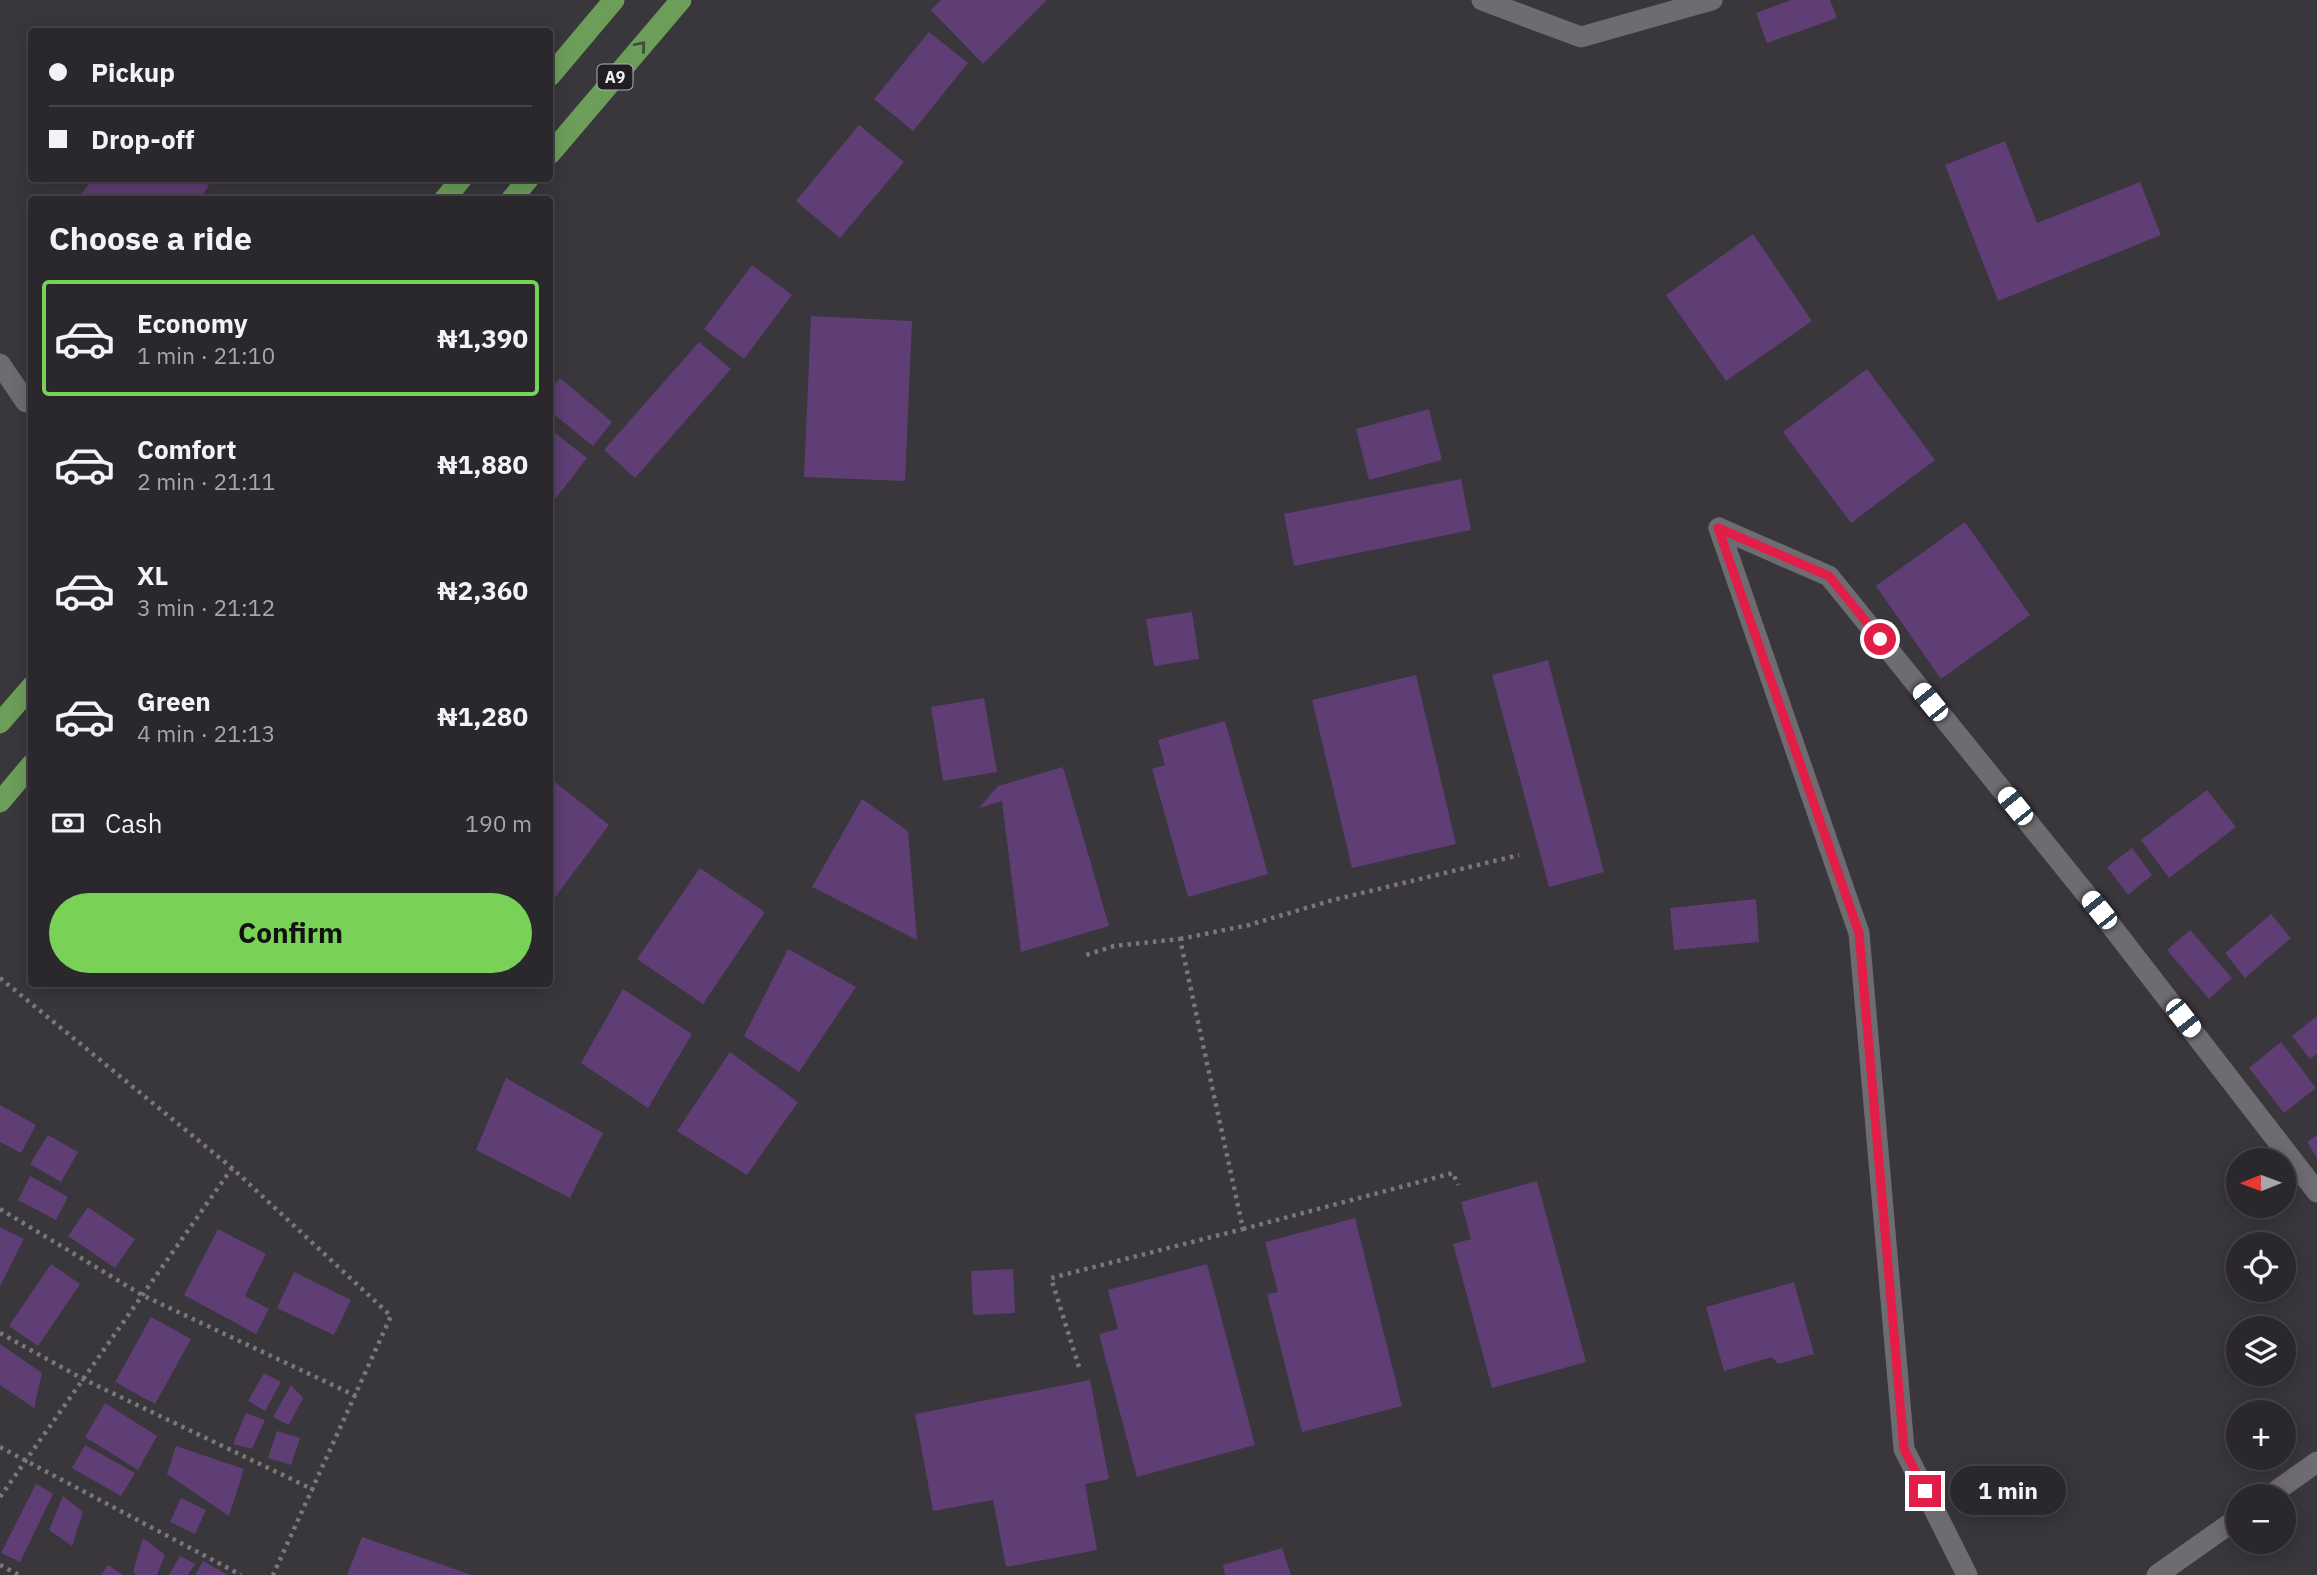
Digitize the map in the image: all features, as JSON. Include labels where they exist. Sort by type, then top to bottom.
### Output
[{"type":"highway","points":[[553,71],[614,0]]},
{"type":"highway","name":"A9","points":[[553,150],[681,0]]},
{"type":"highway","points":[[447,196],[459,182]]},
{"type":"highway","points":[[514,196],[526,182]]},
{"type":"highway","points":[[0,723],[28,691]]},
{"type":"highway","points":[[0,802],[28,769]]},
{"type":"street","points":[[1482,0],[1581,37],[1712,0]]},
{"type":"street","points":[[0,363],[26,402]]},
{"type":"street","points":[[1966,1575],[1904,1449],[1859,933],[1718,528],[1829,576],[2099,910],[2317,1192]]},
{"type":"street","points":[[2286,1484],[2317,1462]]},
{"type":"street","points":[[2157,1575],[2226,1526]]},
{"type":"path","points":[[1083,956],[1115,946],[1180,939],[1249,925],[1333,900],[1519,855]]},
{"type":"path","points":[[1180,939],[1242,1229]]},
{"type":"path","points":[[0,978],[232,1168],[391,1316],[273,1575]]},
{"type":"path","points":[[0,1497],[232,1168]]},
{"type":"path","points":[[1079,1367],[1051,1278],[1453,1173],[1458,1185]]},
{"type":"path","points":[[0,1209],[142,1295],[356,1396]]},
{"type":"path","points":[[0,1333],[83,1379],[314,1490]]},
{"type":"path","points":[[0,1447],[241,1575]]},
{"type":"path","points":[[0,1565],[19,1575]]},
{"type":"building","points":[[941,0],[1047,0],[983,64],[931,10]]},
{"type":"building","points":[[1791,0],[1830,0],[1837,18],[1767,43],[1756,13]]},
{"type":"building","points":[[929,32],[968,63],[913,131],[874,99]]},
{"type":"building","points":[[859,125],[904,162],[840,238],[796,201]]},
{"type":"building","points":[[2005,141],[2037,223],[2140,182],[2161,235],[1998,301],[1945,165]]},
{"type":"building","points":[[91,182],[204,182],[209,186],[201,196],[79,196]]},
{"type":"building","points":[[1753,234],[1812,321],[1726,381],[1666,295]]},
{"type":"building","points":[[752,265],[792,295],[744,359],[704,329]]},
{"type":"building","points":[[811,316],[912,321],[905,481],[804,477]]},
{"type":"building","points":[[699,342],[731,369],[635,478],[604,450]]},
{"type":"building","points":[[1867,369],[1935,460],[1851,523],[1783,432]]},
{"type":"building","points":[[560,378],[612,422],[593,446],[553,413],[553,386]]},
{"type":"building","points":[[1429,409],[1442,460],[1369,480],[1356,429]]},
{"type":"building","points":[[553,431],[587,458],[556,498],[553,496]]},
{"type":"building","points":[[1461,479],[1471,530],[1294,566],[1284,514]]},
{"type":"building","points":[[1965,522],[2030,615],[1941,679],[1876,586]]},
{"type":"building","points":[[1192,612],[1199,659],[1154,666],[1146,619]]},
{"type":"building","points":[[1548,660],[1604,872],[1549,887],[1492,675]]},
{"type":"building","points":[[1416,675],[1456,844],[1352,868],[1312,700]]},
{"type":"building","points":[[984,698],[997,772],[943,781],[931,707]]},
{"type":"building","points":[[1225,721],[1268,874],[1188,897],[1152,769],[1165,765],[1158,740]]},
{"type":"building","points":[[1063,767],[1109,926],[1021,952],[1002,801],[979,808],[998,786]]},
{"type":"building","points":[[553,780],[609,825],[553,900]]},
{"type":"building","points":[[2207,790],[2236,827],[2169,878],[2141,840]]},
{"type":"building","points":[[862,799],[908,831],[917,940],[812,887]]},
{"type":"building","points":[[2132,848],[2152,875],[2128,895],[2107,867]]},
{"type":"building","points":[[700,868],[765,912],[703,1004],[637,959]]},
{"type":"building","points":[[1756,899],[1759,942],[1674,950],[1670,908]]},
{"type":"building","points":[[2271,914],[2291,938],[2245,978],[2225,953]]},
{"type":"building","points":[[2190,930],[2232,978],[2209,999],[2167,950]]},
{"type":"building","points":[[788,949],[856,987],[799,1072],[744,1036]]},
{"type":"building","points":[[623,989],[692,1034],[648,1108],[581,1063]]},
{"type":"building","points":[[2317,1016],[2317,1054],[2310,1059],[2292,1036]]},
{"type":"building","points":[[2281,1042],[2316,1088],[2284,1113],[2249,1068]]},
{"type":"building","points":[[730,1052],[798,1102],[747,1175],[677,1131]]},
{"type":"building","points":[[506,1078],[603,1133],[570,1198],[476,1150]]},
{"type":"building","points":[[0,1105],[36,1125],[21,1153],[0,1142]]},
{"type":"building","points":[[48,1135],[78,1152],[61,1182],[30,1164]]},
{"type":"building","points":[[2317,1135],[2317,1158],[2307,1142]]},
{"type":"building","points":[[30,1176],[68,1197],[56,1220],[18,1200]]},
{"type":"building","points":[[1537,1181],[1586,1362],[1492,1388],[1453,1244],[1471,1239],[1461,1202]]},
{"type":"building","points":[[88,1207],[135,1239],[115,1268],[68,1236]]},
{"type":"building","points":[[1355,1218],[1402,1406],[1302,1432],[1267,1294],[1278,1292],[1265,1242]]},
{"type":"building","points":[[0,1227],[24,1239],[0,1286]]},
{"type":"building","points":[[218,1229],[266,1254],[245,1296],[269,1309],[256,1334],[184,1295]]},
{"type":"building","points":[[51,1264],[80,1284],[38,1346],[9,1326]]},
{"type":"building","points":[[1207,1264],[1255,1445],[1137,1477],[1099,1334],[1118,1329],[1108,1290]]},
{"type":"building","points":[[1013,1269],[1015,1313],[973,1315],[971,1271]]},
{"type":"building","points":[[294,1272],[351,1300],[334,1335],[277,1308]]},
{"type":"building","points":[[1794,1282],[1814,1354],[1778,1364],[1772,1357],[1724,1371],[1706,1307]]},
{"type":"building","points":[[151,1317],[191,1339],[155,1404],[115,1382]]},
{"type":"building","points":[[0,1344],[42,1373],[34,1408],[0,1385]]},
{"type":"building","points":[[264,1373],[281,1382],[265,1411],[248,1401]]},
{"type":"building","points":[[1090,1380],[1109,1479],[1085,1484],[1097,1550],[1006,1567],[993,1500],[933,1511],[915,1414]]},
{"type":"building","points":[[291,1385],[303,1398],[289,1425],[273,1417]]},
{"type":"building","points":[[105,1403],[157,1436],[138,1470],[85,1437]]},
{"type":"building","points":[[246,1413],[265,1420],[252,1449],[233,1444]]},
{"type":"building","points":[[277,1431],[300,1438],[291,1465],[268,1458]]},
{"type":"building","points":[[85,1445],[135,1473],[121,1496],[72,1468]]},
{"type":"building","points":[[176,1446],[244,1469],[229,1516],[167,1474]]},
{"type":"building","points":[[36,1484],[53,1494],[20,1562],[1,1553]]},
{"type":"building","points":[[63,1496],[83,1512],[72,1546],[49,1530]]},
{"type":"building","points":[[181,1498],[206,1510],[195,1534],[170,1522]]},
{"type":"building","points":[[362,1537],[472,1575],[347,1575]]},
{"type":"building","points":[[143,1538],[165,1555],[157,1575],[136,1575],[133,1572]]},
{"type":"building","points":[[1282,1548],[1291,1575],[1225,1575],[1223,1565]]},
{"type":"building","points":[[180,1556],[195,1564],[188,1575],[169,1575]]},
{"type":"building","points":[[203,1561],[228,1575],[195,1575]]},
{"type":"building","points":[[108,1565],[123,1575],[101,1575]]},
{"type":"route","points":[[1880,639],[1829,576],[1718,528],[1859,933],[1904,1449],[1925,1491]]}]
